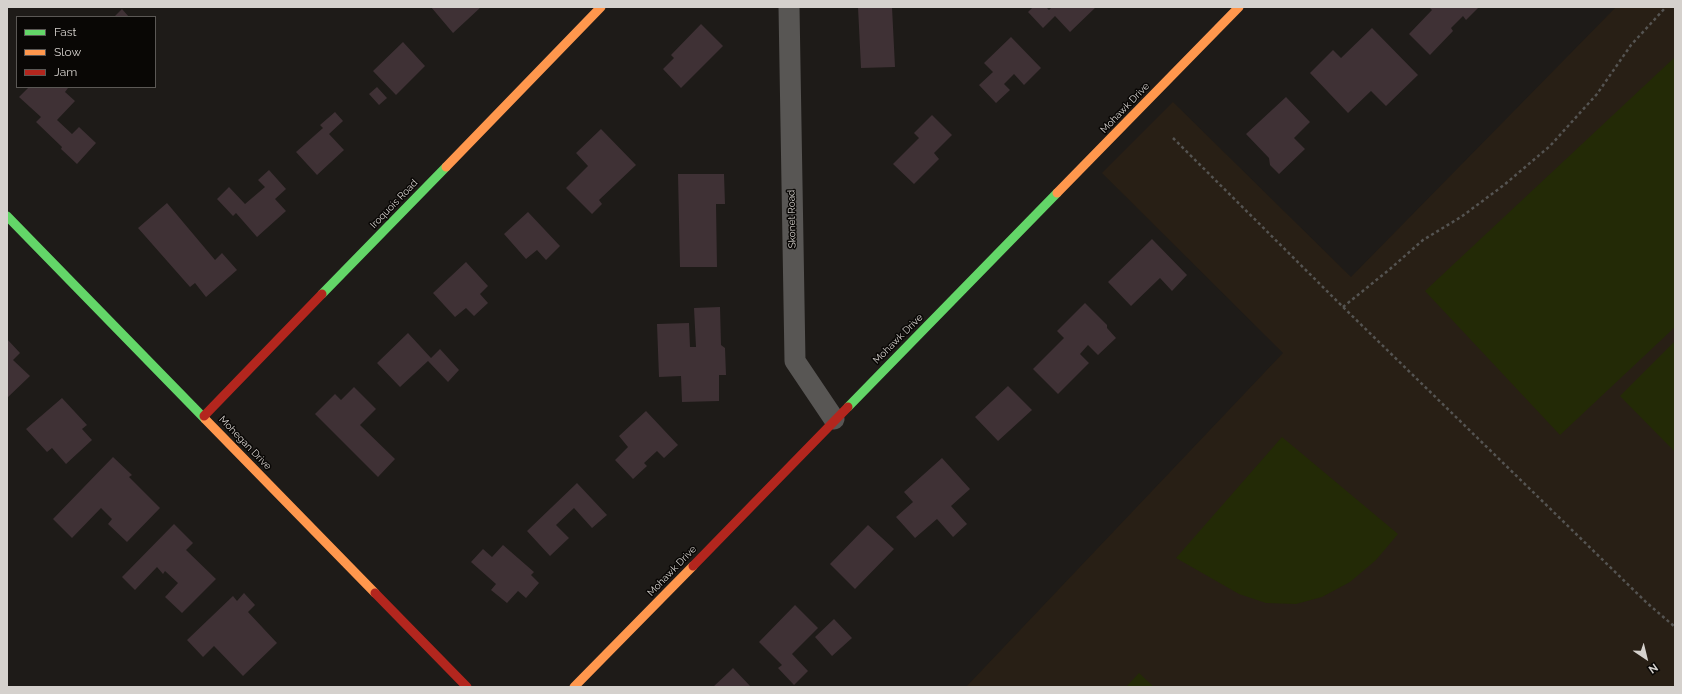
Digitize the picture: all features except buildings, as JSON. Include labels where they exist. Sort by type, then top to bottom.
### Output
[{"type":"street","name":"Iroquois Road","points":[[204,416],[600,7]]},
{"type":"street","name":"Skonet Road","points":[[789,7],[795,361],[834,420]]},
{"type":"street","name":"Mohawk Drive","points":[[574,687],[1239,7]]},
{"type":"street","name":"Mohegan Drive","points":[[7,216],[467,687]]},
{"type":"path","points":[[1343,307],[1423,240],[1461,217],[1504,185],[1550,146],[1597,94],[1631,45],[1666,7]]},
{"type":"path","points":[[1173,138],[1343,307],[1647,603],[1675,627]]},
{"type":"shaded area","points":[[1616,7],[1675,7],[1675,687],[966,687],[1283,353],[1102,173],[1173,102],[1351,277]]},
{"type":"green space","points":[[1675,57],[1675,327],[1560,435],[1425,291]]},
{"type":"green space","points":[[1675,341],[1675,452],[1620,396]]},
{"type":"green space","points":[[1282,437],[1398,534],[1376,560],[1350,582],[1322,597],[1296,604],[1266,603],[1239,594],[1176,558]]},
{"type":"green space","points":[[1139,673],[1154,687],[1126,687]]},
{"type":"traffic: fast","points":[[322,294],[446,167]]},
{"type":"traffic: fast","points":[[848,407],[1057,193]]},
{"type":"traffic: fast","points":[[7,216],[205,419]]},
{"type":"traffic: slow","points":[[446,167],[601,7]]},
{"type":"traffic: slow","points":[[1057,193],[1239,7]]},
{"type":"traffic: slow","points":[[205,419],[375,593]]},
{"type":"traffic: slow","points":[[574,687],[693,566]]},
{"type":"traffic: jam","points":[[204,416],[322,294]]},
{"type":"traffic: jam","points":[[693,566],[848,407]]},
{"type":"traffic: jam","points":[[375,593],[467,687]]}]
